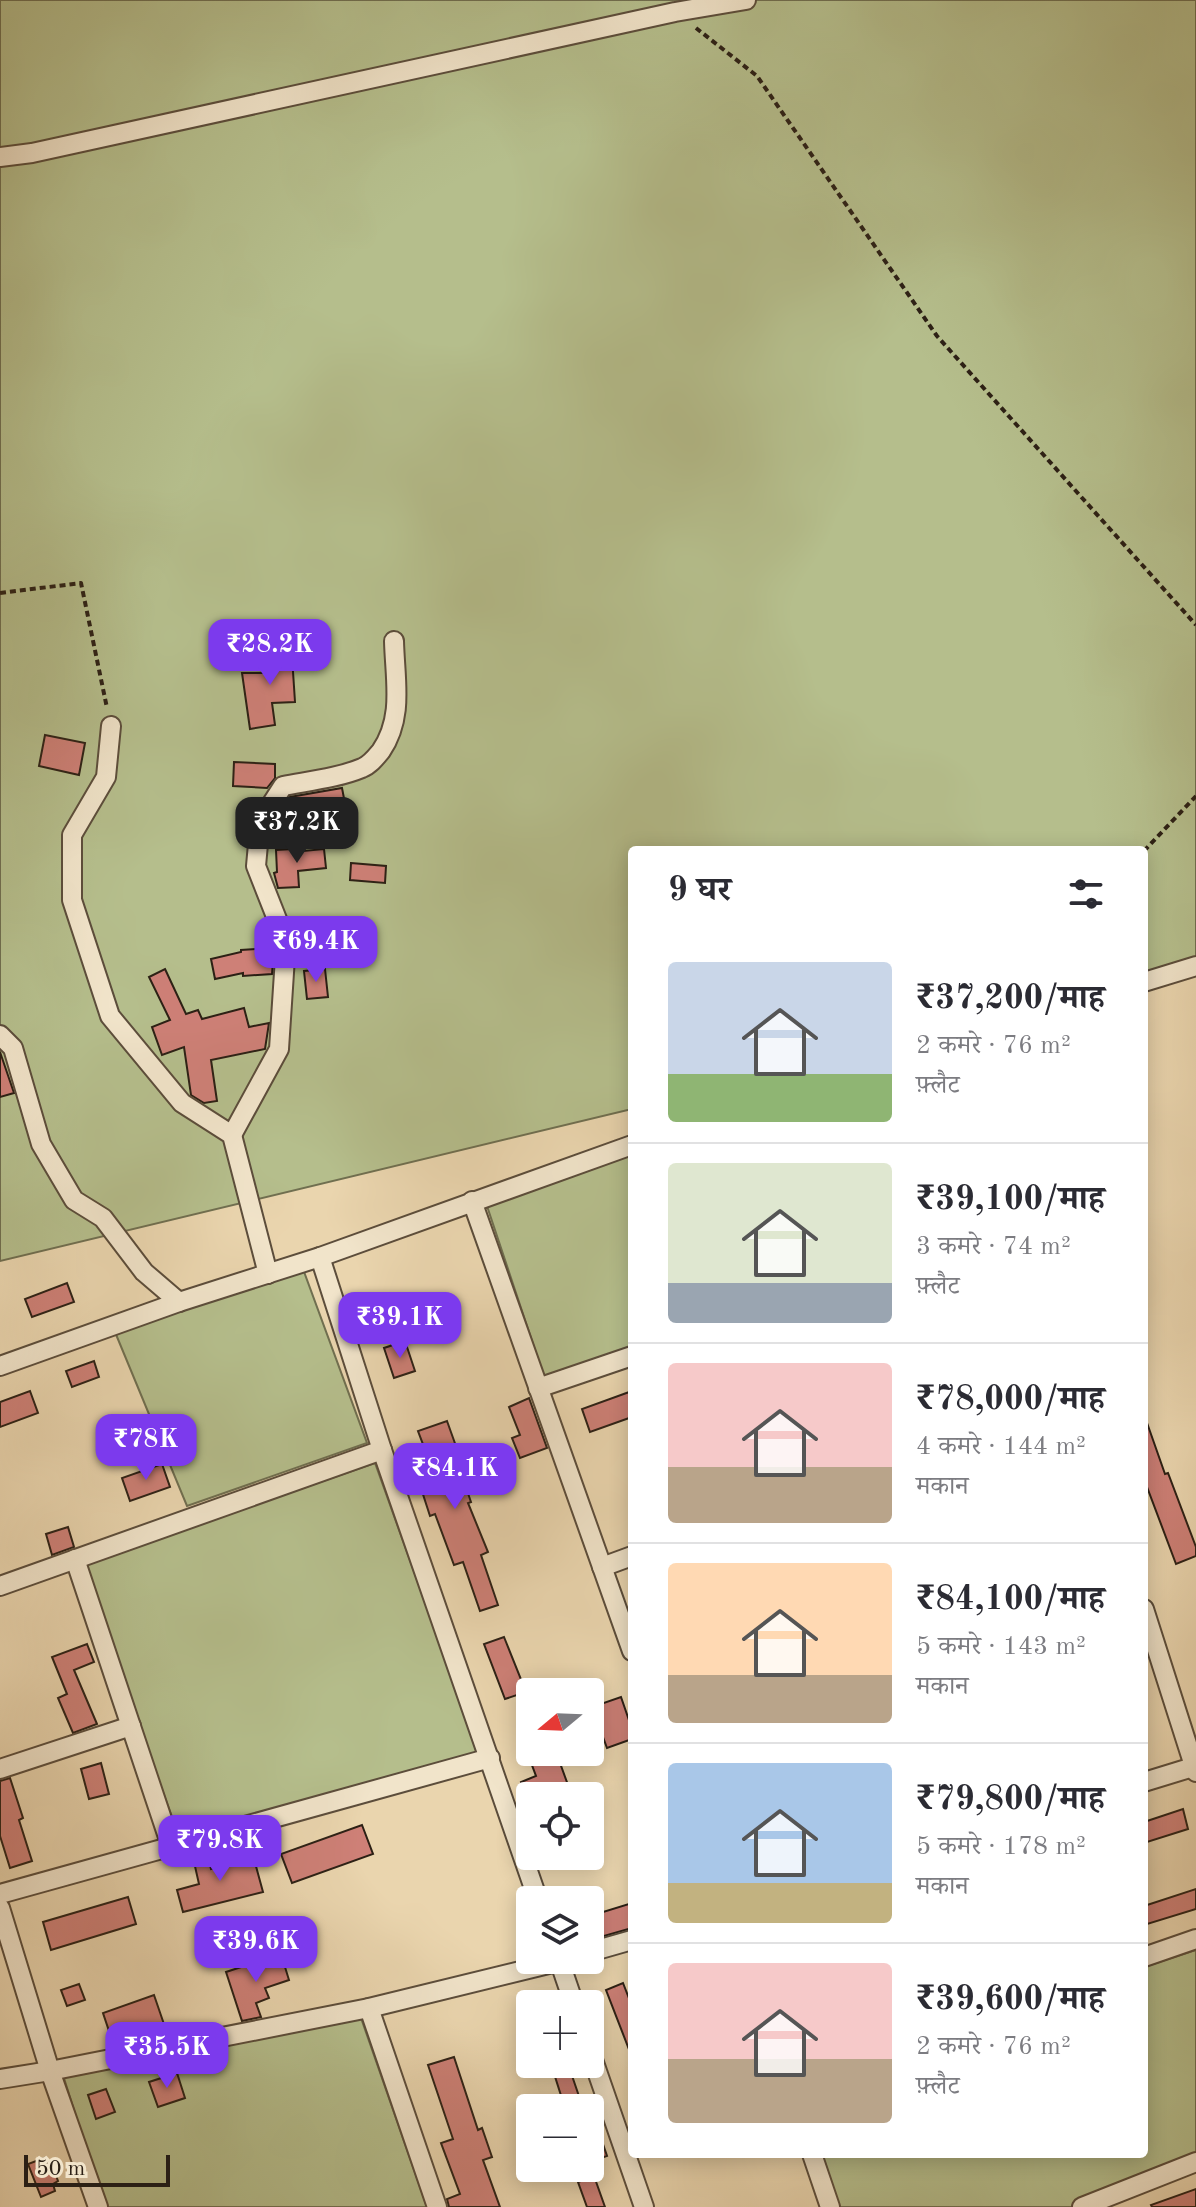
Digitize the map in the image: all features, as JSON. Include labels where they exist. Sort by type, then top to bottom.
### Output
[{"type":"street","points":[[0,157],[32,153],[675,12],[746,0]]},
{"type":"street","points":[[232,1135],[279,1049],[286,942],[256,866],[260,822],[283,786],[366,767],[378,755],[392,732],[397,708],[394,641]]},
{"type":"street","points":[[111,726],[106,777],[72,835],[72,900],[110,1016],[182,1103],[232,1135],[268,1274]]},
{"type":"street","points":[[1148,981],[1196,966]]},
{"type":"street","points":[[0,1035],[13,1048],[41,1144],[74,1200],[103,1218],[144,1272],[179,1302]]},
{"type":"street","points":[[0,1366],[179,1302],[320,1257],[628,1146]]},
{"type":"street","points":[[472,1201],[628,1640]]},
{"type":"street","points":[[320,1257],[382,1450],[533,1886]]},
{"type":"street","points":[[538,1388],[628,1357]]},
{"type":"street","points":[[0,1586],[382,1450]]},
{"type":"street","points":[[602,1567],[628,1557]]},
{"type":"street","points":[[75,1559],[171,1846]]},
{"type":"street","points":[[1148,1623],[1195,1768],[1148,1781]]},
{"type":"street","points":[[0,1769],[131,1726]]},
{"type":"street","points":[[0,1894],[490,1758]]},
{"type":"street","points":[[0,1908],[50,2071],[98,2207]]},
{"type":"street","points":[[1148,1956],[1196,1939]]},
{"type":"street","points":[[604,1948],[628,1941]]},
{"type":"street","points":[[0,2079],[369,2008],[516,1972]]},
{"type":"street","points":[[369,2008],[437,2207]]},
{"type":"street","points":[[599,2078],[644,2207]]},
{"type":"street","points":[[813,2158],[830,2207]]},
{"type":"street","points":[[1082,2207],[1196,2162]]},
{"type":"path","points":[[675,12],[757,76],[937,336],[1196,625]]},
{"type":"path","points":[[0,593],[81,583],[111,726]]},
{"type":"path","points":[[1148,847],[1196,796]]},
{"type":"green space","points":[[0,0],[1196,0],[1196,972],[1148,984],[1148,846],[628,846],[628,1110],[0,1261]]},
{"type":"green space","points":[[628,1155],[628,1354],[546,1383],[487,1206]]},
{"type":"green space","points":[[303,1269],[367,1443],[187,1506],[115,1332]]},
{"type":"green space","points":[[375,1463],[481,1758],[179,1836],[80,1565]]},
{"type":"green space","points":[[1196,1950],[1196,2154],[1074,2207],[836,2207],[818,2158],[1148,2158],[1148,1966]]},
{"type":"green space","points":[[361,2018],[427,2207],[106,2207],[63,2075]]},
{"type":"building","points":[[291,641],[295,702],[272,703],[275,725],[250,729],[242,673],[273,673],[268,645]]},
{"type":"building","points":[[45,735],[85,743],[79,775],[39,766]]},
{"type":"building","points":[[234,762],[275,764],[275,778],[267,788],[233,786]]},
{"type":"building","points":[[342,788],[347,814],[290,824],[286,803],[290,797]]},
{"type":"building","points":[[293,849],[293,852],[324,849],[326,868],[298,871],[299,887],[278,888],[274,873],[277,872],[276,850]]},
{"type":"building","points":[[351,863],[386,866],[385,883],[350,880]]},
{"type":"building","points":[[274,948],[272,974],[243,976],[243,973],[215,979],[211,959],[241,950]]},
{"type":"building","points":[[165,969],[186,1014],[198,1010],[202,1019],[244,1008],[249,1027],[269,1023],[265,1049],[211,1060],[217,1101],[204,1103],[191,1095],[184,1047],[162,1055],[152,1027],[170,1020],[149,977]]},
{"type":"building","points":[[325,969],[328,997],[307,999],[304,971]]},
{"type":"building","points":[[0,1052],[14,1093],[0,1097]]},
{"type":"building","points":[[67,1283],[74,1302],[32,1317],[25,1299]]},
{"type":"building","points":[[405,1341],[415,1371],[394,1378],[384,1348]]},
{"type":"building","points":[[94,1361],[99,1377],[72,1387],[66,1371]]},
{"type":"building","points":[[30,1391],[38,1413],[0,1427],[0,1402]]},
{"type":"building","points":[[628,1392],[628,1418],[590,1432],[582,1409]]},
{"type":"building","points":[[529,1398],[547,1448],[520,1458],[512,1438],[520,1435],[509,1407]]},
{"type":"building","points":[[447,1421],[457,1449],[453,1450],[471,1502],[468,1503],[488,1552],[481,1555],[498,1605],[480,1611],[463,1562],[454,1565],[435,1514],[430,1516],[420,1485],[436,1479],[418,1431]]},
{"type":"building","points":[[1148,1426],[1196,1547],[1196,1556],[1176,1564],[1148,1490]]},
{"type":"building","points":[[162,1464],[170,1487],[130,1501],[122,1478]]},
{"type":"building","points":[[68,1527],[74,1547],[52,1555],[46,1534]]},
{"type":"building","points":[[504,1637],[520,1678],[516,1678],[516,1695],[505,1699],[484,1644]]},
{"type":"building","points":[[87,1644],[94,1662],[74,1670],[97,1724],[73,1733],[58,1698],[67,1694],[52,1657]]},
{"type":"building","points":[[621,1697],[628,1717],[628,1740],[607,1748],[604,1740],[604,1703]]},
{"type":"building","points":[[101,1763],[109,1794],[89,1799],[81,1769]]},
{"type":"building","points":[[532,1766],[561,1766],[567,1782],[521,1782],[536,1776]]},
{"type":"building","points":[[10,1778],[32,1861],[10,1868],[0,1836],[0,1781]]},
{"type":"building","points":[[1183,1809],[1188,1829],[1148,1842],[1148,1821]]},
{"type":"building","points":[[362,1825],[373,1854],[292,1883],[281,1854]]},
{"type":"building","points":[[206,1849],[211,1869],[254,1859],[263,1892],[183,1912],[177,1890],[199,1884],[192,1853]]},
{"type":"building","points":[[1196,1889],[1196,1909],[1148,1924],[1148,1905]]},
{"type":"building","points":[[128,1897],[136,1924],[51,1950],[43,1922]]},
{"type":"building","points":[[628,1904],[628,1929],[604,1936],[604,1912]]},
{"type":"building","points":[[281,1954],[289,1980],[265,1988],[269,1998],[256,2003],[261,2017],[242,2021],[226,1972]]},
{"type":"building","points":[[623,1983],[628,1996],[628,2047],[606,1990]]},
{"type":"building","points":[[79,1984],[85,2000],[67,2006],[61,1990]]},
{"type":"building","points":[[154,1995],[166,2030],[114,2046],[103,2013]]},
{"type":"building","points":[[454,2057],[478,2130],[482,2128],[492,2157],[483,2160],[500,2207],[449,2207],[447,2199],[460,2194],[441,2143],[453,2139],[428,2065]]},
{"type":"building","points":[[177,2073],[185,2098],[158,2107],[149,2082]]},
{"type":"building","points":[[555,2078],[573,2078],[578,2094],[561,2094]]},
{"type":"building","points":[[106,2089],[115,2112],[96,2119],[88,2095]]},
{"type":"building","points":[[44,2158],[46,2164],[51,2162],[58,2181],[53,2184],[55,2191],[41,2197],[28,2164]]},
{"type":"building","points":[[578,2182],[596,2182],[605,2207],[587,2207]]},
{"type":"building","points":[[1196,2189],[1196,2207],[1151,2205]]}]
